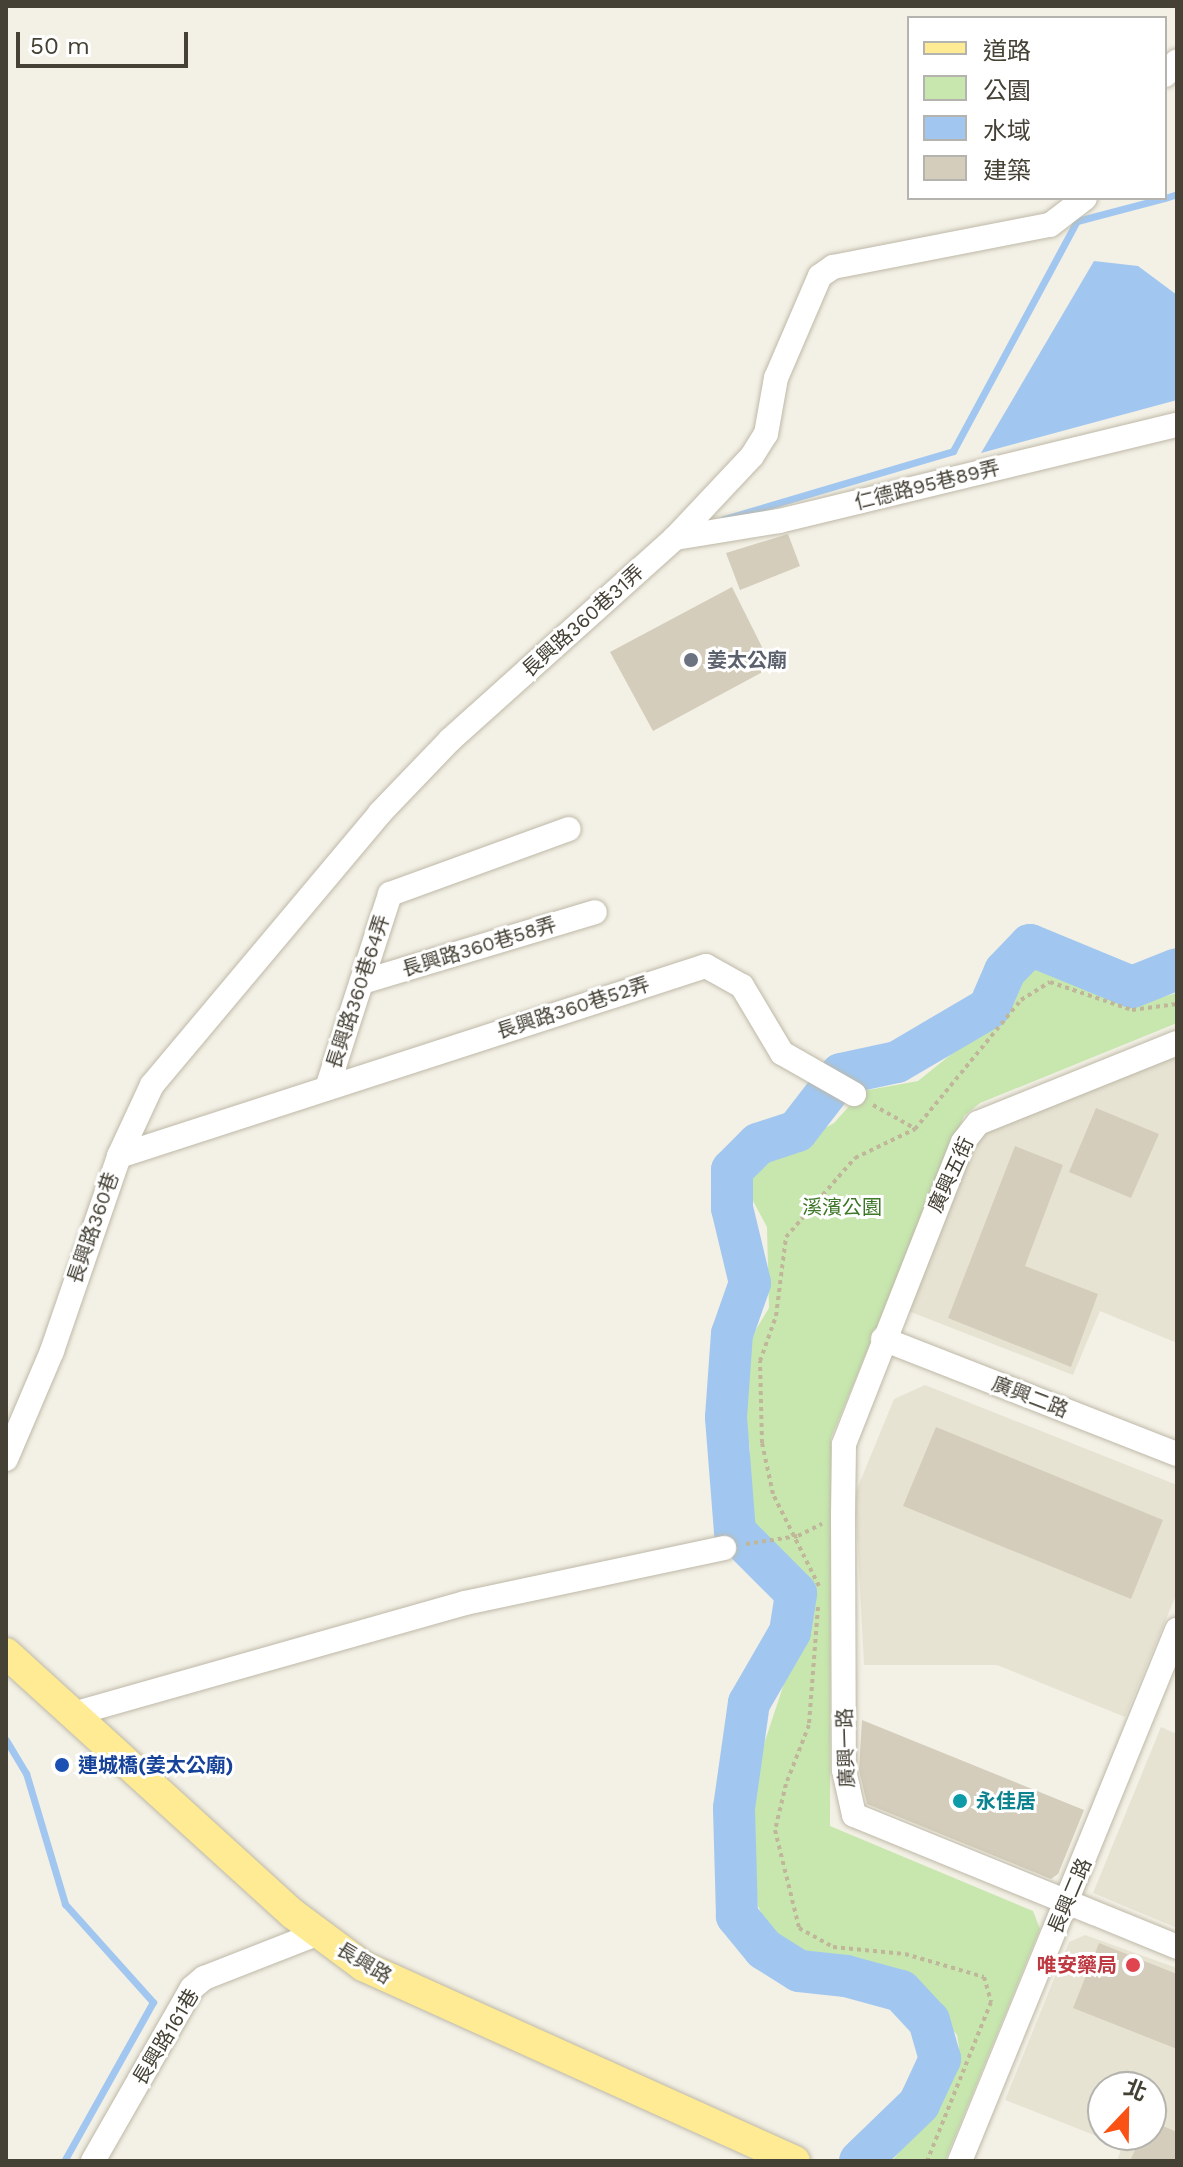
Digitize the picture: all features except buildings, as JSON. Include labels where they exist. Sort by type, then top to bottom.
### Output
[{"type":"main road","name":"長興路","points":[[6,1653],[316,1934],[428,1999],[795,2161]]},
{"type":"street","name":"長興路360巷31弄","points":[[119,1156],[139,1107],[169,1062],[380,813],[450,740],[675,538],[740,470],[766,434],[776,378],[820,276],[833,267],[1050,225],[1082,200]]},
{"type":"street","name":"仁德路95巷89弄","points":[[675,538],[779,521],[1177,425]]},
{"type":"street","name":"長興路360巷64弄","points":[[327,1088],[390,894],[569,829]]},
{"type":"street","name":"長興路360巷58弄","points":[[362,982],[595,912]]},
{"type":"street","name":"長興路360巷52弄","points":[[327,1088],[706,966],[742,986],[782,1053],[854,1094]]},
{"type":"street","name":"廣興五街","points":[[883,1339],[953,1164],[978,1123],[1177,1043]]},
{"type":"street","name":"長興路360巷","points":[[6,1459],[52,1351],[119,1156],[327,1088]]},
{"type":"street","name":"廣興二路","points":[[883,1339],[1177,1454]]},
{"type":"street","name":"廣興一路","points":[[883,1339],[844,1444],[844,1770],[854,1815],[1177,1947]]},
{"type":"street","points":[[73,1714],[465,1603],[724,1548]]},
{"type":"street","name":"長興二路","points":[[960,2161],[1177,1630]]},
{"type":"street","name":"長興路161巷","points":[[93,2161],[192,1988],[204,1978],[316,1934]]},
{"type":"path","points":[[927,2161],[991,2002],[984,1977],[905,1954],[833,1947],[799,1928],[775,1830],[786,1784],[809,1725],[819,1585],[798,1536],[773,1494],[762,1443],[760,1361],[776,1316],[786,1237],[855,1158],[915,1129],[1021,1000],[1050,982],[1132,1010],[1177,1004]]},
{"type":"path","points":[[854,1094],[915,1129]]},
{"type":"path","points":[[724,1548],[798,1536],[843,1514]]},
{"type":"shaded area","points":[[1177,1054],[1177,1343],[1100,1311],[1073,1375],[903,1309],[980,1131]]},
{"type":"shaded area","points":[[925,1385],[1177,1485],[1177,1593],[1125,1717],[997,1665],[864,1665],[855,1494],[894,1399]]},
{"type":"shaded area","points":[[1161,1727],[1177,1734],[1177,1928],[1093,1893]]},
{"type":"shaded area","points":[[1085,1935],[1177,1968],[1177,2161],[1117,2161],[1120,2151],[1167,2151],[1167,2071],[1087,2071],[1087,2132],[1005,2100],[1069,1942]]},
{"type":"green space","name":"溪濱公園","points":[[1024,960],[1118,992],[1159,998],[1177,993],[1177,1023],[980,1103],[964,1116],[831,1438],[830,1826],[1033,1911],[1040,1929],[945,2161],[892,2161],[935,2108],[959,2047],[957,2035],[927,1998],[900,1976],[860,1965],[820,1967],[792,1956],[775,1944],[758,1906],[751,1839],[755,1771],[811,1602],[799,1576],[768,1554],[750,1511],[750,1448],[735,1364],[769,1308],[767,1227],[744,1184],[751,1170],[834,1123],[863,1091],[918,1081],[989,1024]]},
{"type":"water","points":[[1094,261],[1138,266],[1177,295],[1177,400],[981,453]]},
{"type":"waterway","points":[[1167,197],[1177,194]]},
{"type":"waterway","points":[[724,519],[953,451],[1077,221],[1156,200]]},
{"type":"waterway","points":[[860,2161],[919,2104],[940,2059],[929,2021],[901,1991],[846,1976],[799,1971],[764,1949],[737,1916],[734,1808],[749,1703],[790,1632],[796,1593],[735,1532],[726,1417],[732,1334],[750,1283],[732,1208],[732,1170],[758,1144],[797,1131],[841,1074],[897,1062],[989,1008],[1005,971],[1030,945],[1132,987],[1177,969]]},
{"type":"waterway","points":[[6,1740],[26,1773],[65,1904],[153,2002],[64,2161]]},
{"type":"place","name":"姜太公廟","points":[[691,660]]},
{"type":"place","name":"連城橋(姜太公廟)","points":[[62,1765]]},
{"type":"place","name":"永佳居","points":[[960,1801]]},
{"type":"place","name":"唯安藥局","points":[[1133,1965]]}]
